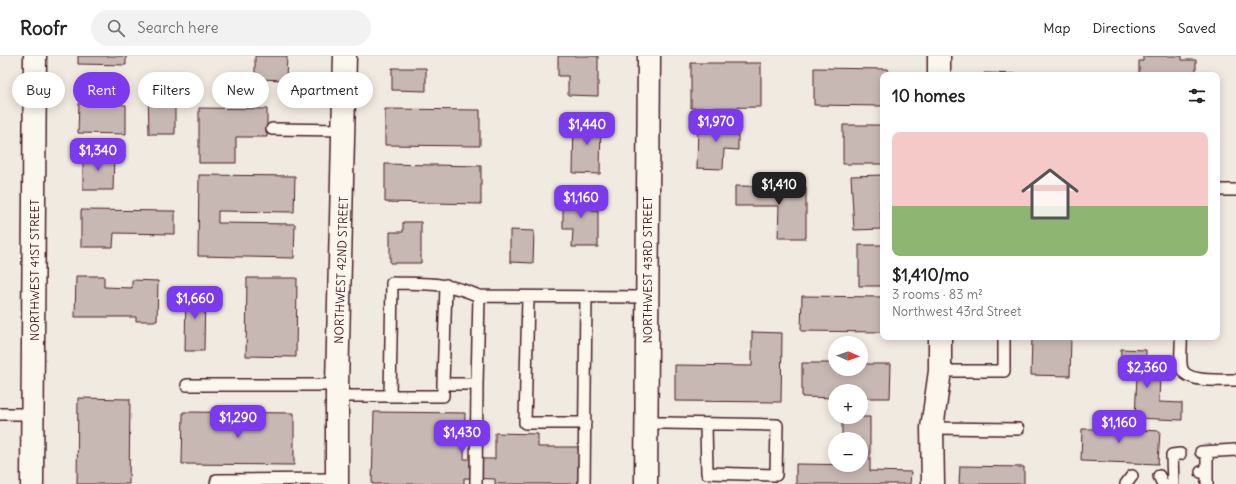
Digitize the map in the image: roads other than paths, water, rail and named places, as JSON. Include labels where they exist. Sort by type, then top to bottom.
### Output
[{"type":"street","name":"NORTHWEST 41ST STREET","points":[[32,484],[35,56]]},
{"type":"street","name":"NORTHWEST 42ND STREET","points":[[337,482],[345,130],[345,56]]},
{"type":"street","name":"NORTHWEST 43RD STREET","points":[[646,484],[648,56]]},
{"type":"street","points":[[940,56],[940,72]]},
{"type":"street","points":[[933,484],[932,428],[940,371],[940,340]]},
{"type":"lane","points":[[272,129],[345,130]]},
{"type":"lane","points":[[1220,190],[1236,190]]},
{"type":"lane","points":[[390,396],[392,283],[446,285],[460,288],[479,296],[647,298]]},
{"type":"lane","points":[[187,385],[338,390],[390,396],[443,396],[446,285]]},
{"type":"lane","points":[[476,484],[479,296]]},
{"type":"lane","points":[[528,297],[525,423],[584,423]]},
{"type":"lane","points":[[584,484],[586,297]]},
{"type":"lane","points":[[940,371],[1004,371],[1004,340]]},
{"type":"lane","points":[[1181,340],[1182,369],[1188,376],[1197,379],[1236,380]]},
{"type":"lane","points":[[443,384],[478,384]]},
{"type":"lane","points":[[0,414],[33,414]]},
{"type":"lane","points":[[647,423],[777,425],[776,475],[706,473],[706,424]]},
{"type":"lane","points":[[932,428],[1018,429]]},
{"type":"lane","points":[[1207,484],[1204,472],[1204,452],[1236,450]]},
{"type":"lane","points":[[1173,484],[1176,472],[1172,455],[1180,454]]},
{"type":"lane","points":[[216,484],[216,480],[337,482]]}]
